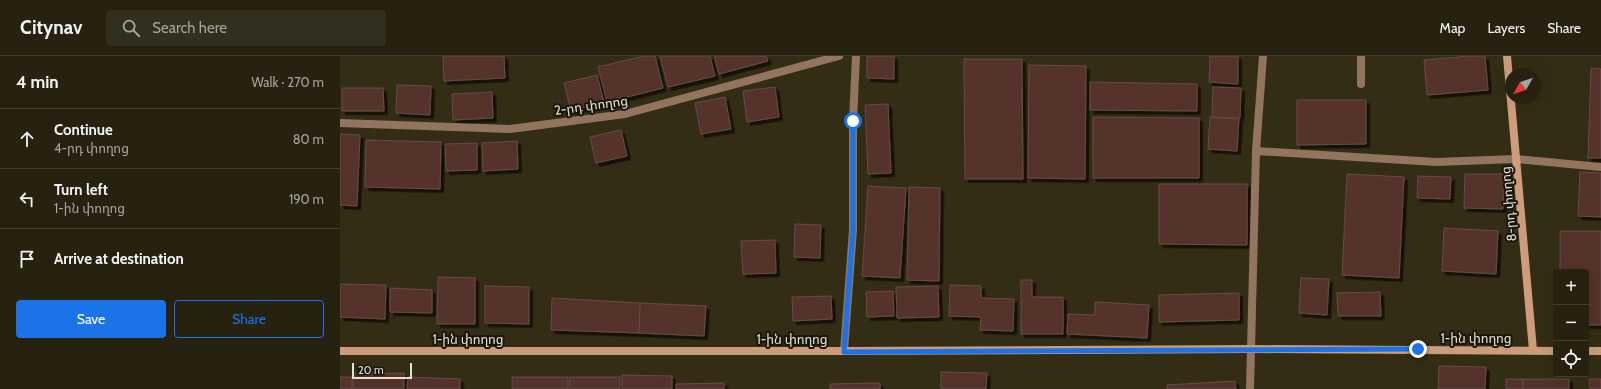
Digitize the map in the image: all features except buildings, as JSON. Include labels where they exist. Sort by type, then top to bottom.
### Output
[{"type":"main road","name":"8-րդ փողոց","points":[[1507,56],[1533,350]]},
{"type":"main road","name":"1-ին փողոց","points":[[340,351],[844,352],[1252,349],[1553,351]]},
{"type":"main road","points":[[1589,351],[1601,352]]},
{"type":"street","name":"2-րդ փողոց","points":[[340,124],[510,129],[626,114],[839,56]]},
{"type":"street","points":[[844,352],[853,230],[853,121],[856,56]]},
{"type":"street","points":[[1250,389],[1256,151],[1263,56]]},
{"type":"street","points":[[1361,56],[1361,84]]},
{"type":"street","points":[[1256,151],[1436,162],[1516,159],[1601,167]]},
{"type":"route","points":[[853,121],[853,230],[844,352],[1418,349]]}]
